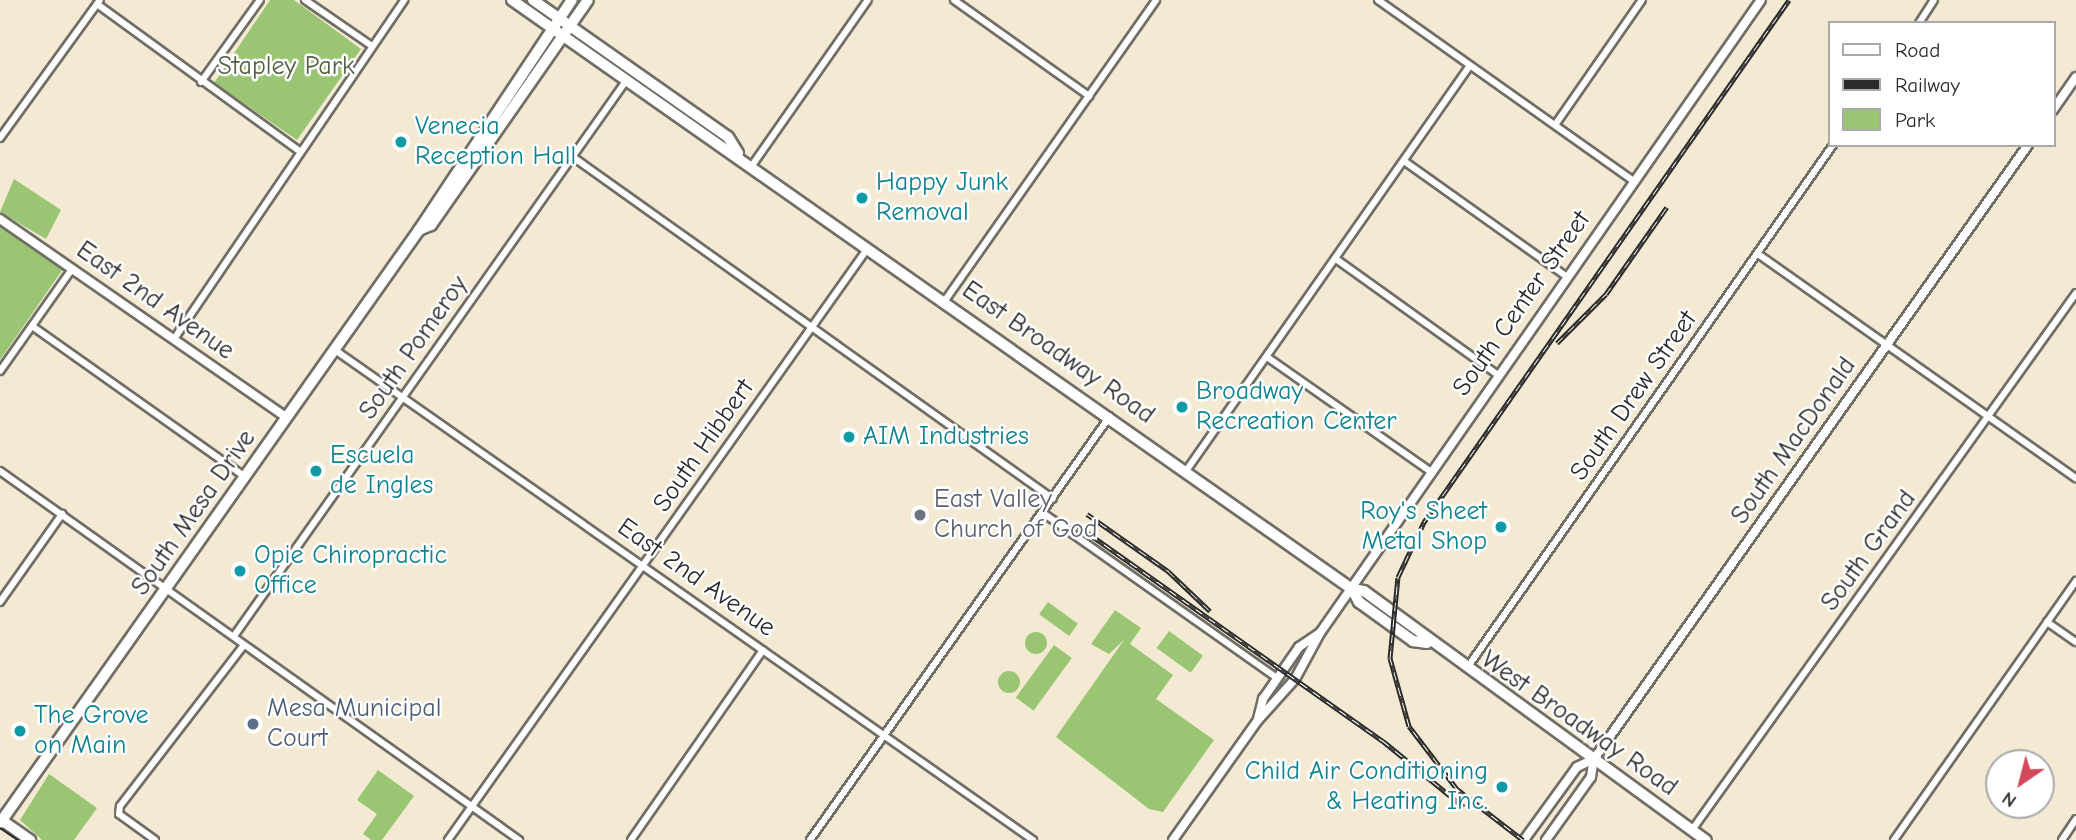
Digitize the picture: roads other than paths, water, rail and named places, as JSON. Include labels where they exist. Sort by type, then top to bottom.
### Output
[{"type":"main road","name":"East Broadway Road","points":[[512,0],[715,145],[738,153],[870,245],[1352,589]]},
{"type":"main road","name":"East Broadway Road","points":[[533,0],[727,137],[738,153]]},
{"type":"main road","name":"South Mesa Drive","points":[[1,821],[419,230],[572,0]]},
{"type":"main road","name":"South Mesa Drive","points":[[419,230],[431,225],[588,0]]},
{"type":"main road","name":"West Broadway Road","points":[[1352,589],[1359,603],[1413,640],[1427,643],[1706,840]]},
{"type":"main road","points":[[1,821],[30,840]]},
{"type":"street","points":[[201,82],[260,0]]},
{"type":"street","points":[[305,0],[372,46]]},
{"type":"street","points":[[173,340],[299,160],[298,150],[404,0]]},
{"type":"street","points":[[753,164],[868,0]]},
{"type":"street","points":[[954,0],[1089,96]]},
{"type":"street","points":[[946,299],[1156,0]]},
{"type":"street","points":[[1378,0],[1634,181]]},
{"type":"street","points":[[1555,125],[1642,0]]},
{"type":"street","name":"South Center Street","points":[[1172,840],[1258,720],[1296,679],[1320,634],[1761,0]]},
{"type":"street","points":[[1920,21],[1934,0]]},
{"type":"street","points":[[0,138],[99,2],[201,82],[298,150]]},
{"type":"street","points":[[1186,471],[1471,65]]},
{"type":"street","points":[[2055,107],[2076,77]]},
{"type":"street","name":"South Pomeroy","points":[[233,636],[626,81]]},
{"type":"street","name":"South Drew Street","points":[[1466,670],[1832,147]]},
{"type":"street","name":"South MacDonald","points":[[1546,840],[1591,777],[1594,759],[2027,147]]},
{"type":"street","points":[[573,157],[1053,499]]},
{"type":"street","points":[[1404,161],[1567,277]]},
{"type":"street","name":"East 2nd Avenue","points":[[0,219],[287,418]]},
{"type":"street","name":"South Hibbert","points":[[448,840],[870,245]]},
{"type":"street","points":[[1758,254],[2076,478]]},
{"type":"street","points":[[1336,259],[1498,375]]},
{"type":"street","points":[[0,372],[72,269]]},
{"type":"street","name":"South Grand","points":[[1692,830],[2076,293]]},
{"type":"street","points":[[32,326],[245,477]]},
{"type":"street","name":"East 2nd Avenue","points":[[335,350],[1033,840]]},
{"type":"street","points":[[1267,357],[1431,472]]},
{"type":"street","points":[[810,840],[1110,416]]},
{"type":"street","points":[[0,471],[519,840]]},
{"type":"street","points":[[1043,513],[1277,678]]},
{"type":"street","points":[[0,602],[62,514]]},
{"type":"street","points":[[1894,840],[2076,581]]},
{"type":"street","points":[[2047,622],[2076,642]]},
{"type":"street","name":"South Center Street","points":[[1258,720],[1277,678],[1299,647],[1320,634]]},
{"type":"street","points":[[155,840],[119,814],[120,806],[244,645]]},
{"type":"street","points":[[631,840],[763,650]]},
{"type":"street","name":"South MacDonald","points":[[1524,840],[1577,767],[1594,759]]},
{"type":"street","points":[[2062,840],[2076,819]]},
{"type":"tram line","points":[[0,828],[18,840]]},
{"type":"railway","points":[[1523,840],[1457,789],[1409,726],[1390,658],[1398,577],[1424,522],[1789,0]]},
{"type":"railway","points":[[1557,343],[1606,294],[1667,207]]},
{"type":"railway","points":[[1087,514],[1168,571],[1210,611]]},
{"type":"railway","points":[[1078,526],[1383,741],[1464,807]]},
{"type":"place","name":"Venecia Reception Hall","points":[[401,142]]},
{"type":"place","name":"Happy Junk Removal","points":[[862,198]]},
{"type":"place","name":"Broadway Recreation Center","points":[[1182,407]]},
{"type":"place","name":"AIM Industries","points":[[849,437]]},
{"type":"place","name":"Escuela de Ingles","points":[[316,471]]},
{"type":"place","name":"East Valley Church of God","points":[[920,515]]},
{"type":"place","name":"Roy's Sheet Metal Shop","points":[[1501,527]]},
{"type":"place","name":"Opie Chiropractic Office","points":[[240,571]]},
{"type":"place","name":"Mesa Municipal Court","points":[[253,724]]},
{"type":"place","name":"The Grove on Main","points":[[20,731]]},
{"type":"place","name":"Child Air Conditioning & Heating Inc.","points":[[1502,787]]},
{"type":"park label","name":"Stapley Park","points":[[286,67]]}]
